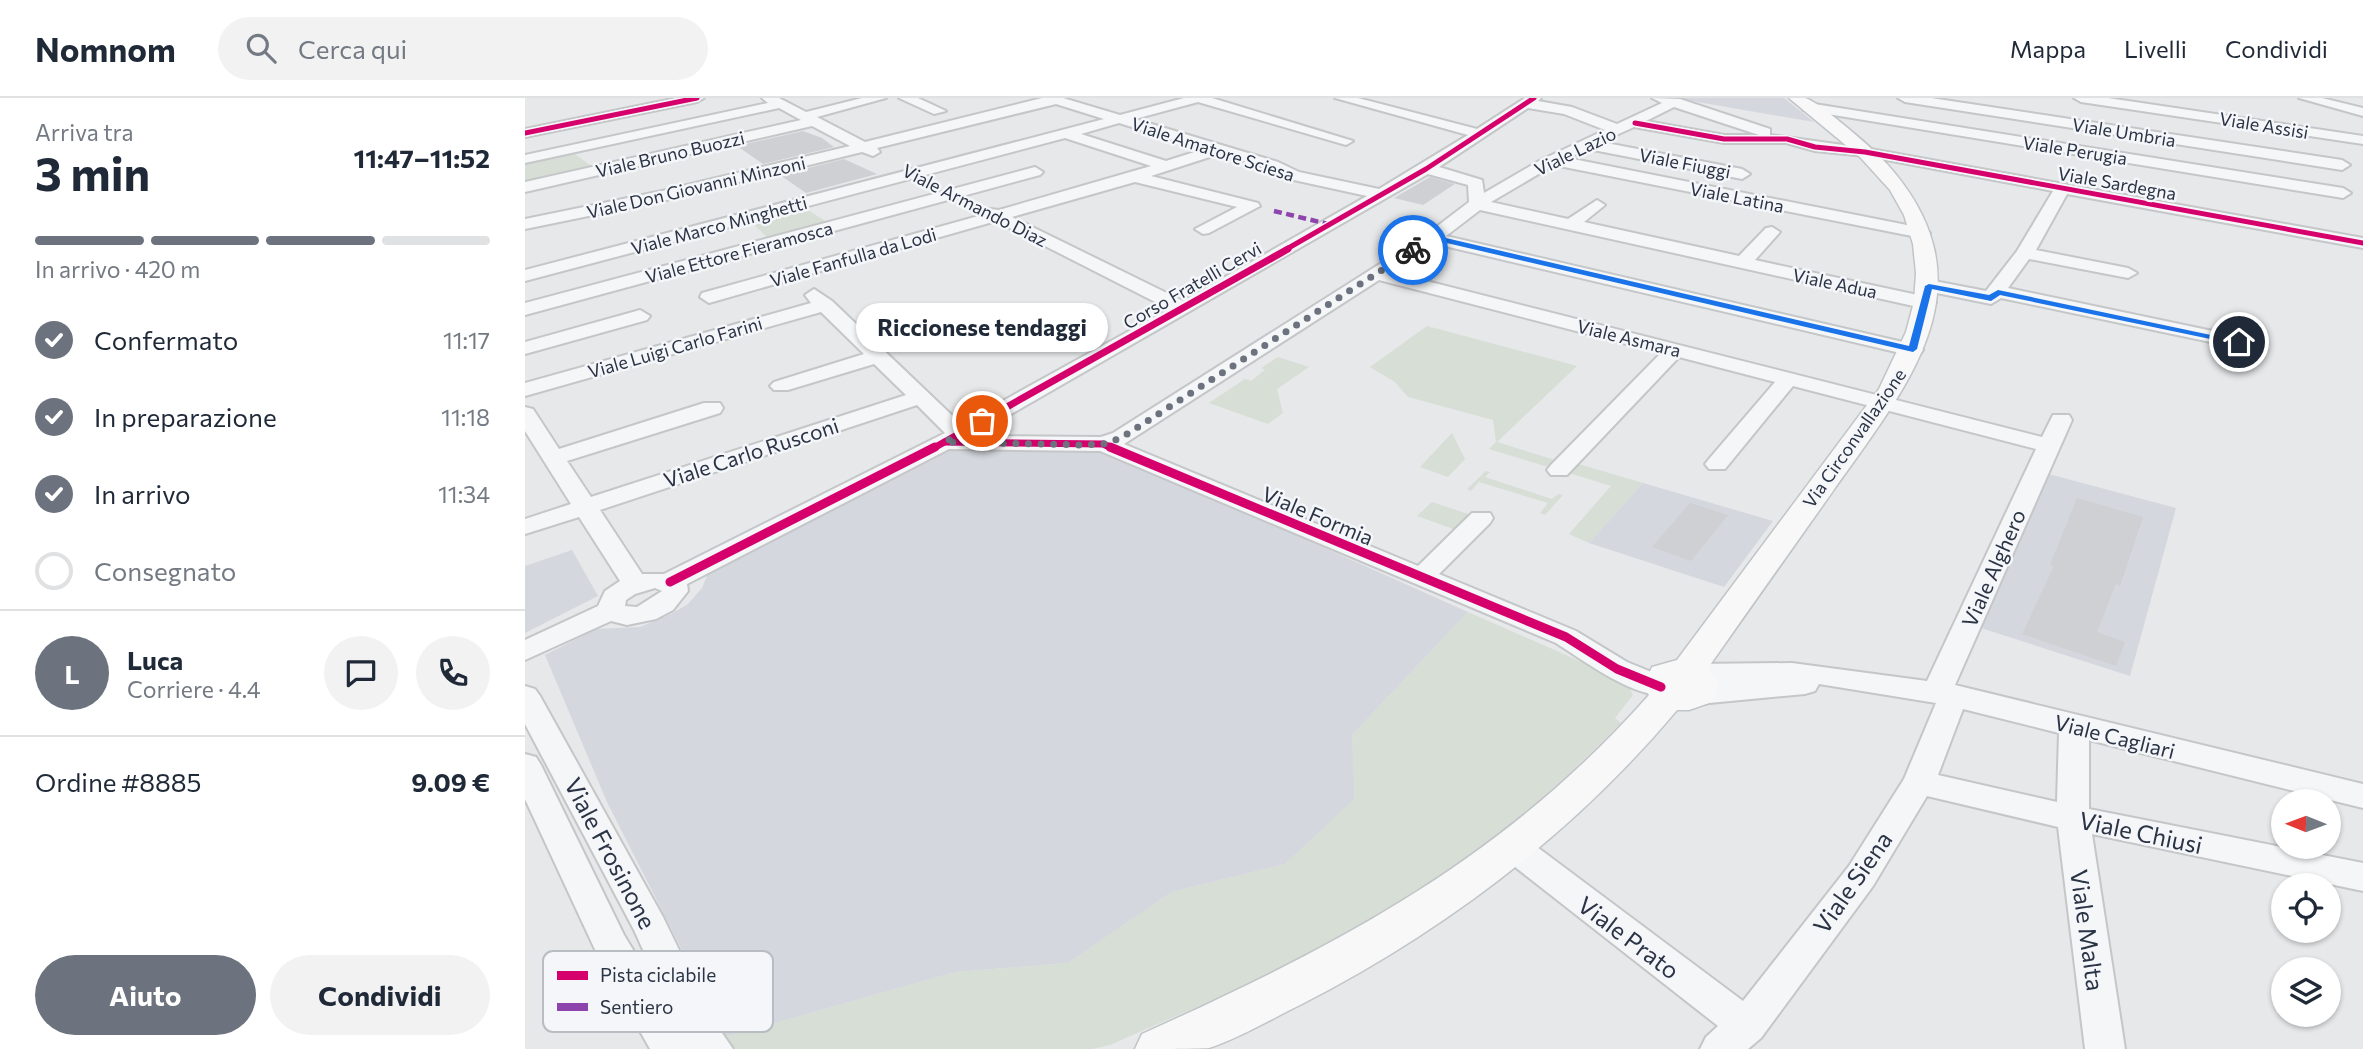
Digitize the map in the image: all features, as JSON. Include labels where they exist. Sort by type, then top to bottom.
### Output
[{"type":"main road","name":"Via Circonvallazione","points":[[1159,1049],[1312,977],[1419,914],[1513,847],[1594,778],[1679,682],[1882,402],[1913,349],[1928,295],[1921,233],[1911,210],[1874,161],[1802,102]]},
{"type":"street","points":[[525,133],[697,98]]},
{"type":"street","name":"Viale Bruno Buozzi","points":[[525,187],[809,119],[879,98]]},
{"type":"street","points":[[906,98],[939,111]]},
{"type":"street","points":[[913,173],[1198,98],[1346,141]]},
{"type":"street","points":[[1342,98],[1480,134]]},
{"type":"street","points":[[1659,98],[1787,139],[1874,161]]},
{"type":"street","name":"Viale Umbria","points":[[1905,98],[2342,165]]},
{"type":"street","name":"Viale Assisi","points":[[2081,98],[2363,140]]},
{"type":"street","points":[[2306,98],[2363,112]]},
{"type":"street","points":[[866,149],[1053,99]]},
{"type":"street","name":"Viale Amatore Sciesa","points":[[1053,99],[1273,165],[1294,176],[1379,194]]},
{"type":"street","points":[[525,159],[775,101]]},
{"type":"street","name":"Viale Armando Diaz","points":[[775,101],[1183,309]]},
{"type":"street","points":[[1531,101],[1567,110],[1583,119],[1619,129]]},
{"type":"street","name":"Corso Fratelli Cervi","points":[[670,582],[952,438],[1183,309],[1426,169],[1531,101]]},
{"type":"street","name":"Viale Lazio","points":[[1103,444],[1121,438],[1433,238],[1477,204],[1553,160],[1675,102]]},
{"type":"street","name":"Viale Perugia","points":[[1802,102],[2343,193]]},
{"type":"street","points":[[2310,115],[2363,122]]},
{"type":"street","points":[[1635,123],[1724,139],[1787,139]]},
{"type":"street","points":[[1065,133],[1165,166]]},
{"type":"street","name":"Viale Fiuggi","points":[[1586,144],[1742,174]]},
{"type":"street","name":"Viale Don Giovanni Minzoni","points":[[525,224],[866,149]]},
{"type":"street","name":"Viale Fanfulla da Lodi","points":[[709,297],[1134,177],[1219,149]]},
{"type":"street","name":"Viale Latina","points":[[1553,160],[1921,233]]},
{"type":"street","name":"Viale Sardegna","points":[[1874,161],[1919,164],[2363,243]]},
{"type":"street","name":"Viale Sardegna","points":[[1874,161],[1919,164]]},
{"type":"street","points":[[1426,169],[1454,174],[1476,183],[1477,204]]},
{"type":"street","name":"Viale Ettore Fieramosca","points":[[525,309],[1035,172]]},
{"type":"street","name":"Viale Marco Minghetti","points":[[525,275],[913,173]]},
{"type":"street","points":[[1134,177],[1252,206],[1203,229]]},
{"type":"street","points":[[2062,189],[2025,253],[1998,292],[2239,342]]},
{"type":"street","name":"Viale Adua","points":[[1477,204],[1743,262],[1928,295],[1991,298],[1998,292]]},
{"type":"street","points":[[1570,225],[1597,205]]},
{"type":"street","points":[[737,221],[920,397],[952,438]]},
{"type":"street","points":[[1743,262],[1772,232]]},
{"type":"street","points":[[1433,238],[1913,349]]},
{"type":"street","points":[[2025,253],[2128,273]]},
{"type":"street","name":"Viale Asmara","points":[[1376,274],[1882,402]]},
{"type":"street","name":"Viale Luigi Carlo Farini","points":[[525,390],[825,305]]},
{"type":"street","points":[[525,348],[640,316]]},
{"type":"street","points":[[1559,470],[1675,350]]},
{"type":"street","points":[[782,386],[877,356]]},
{"type":"street","points":[[1717,464],[1789,378]]},
{"type":"street","name":"Viale Carlo Rusconi","points":[[525,527],[920,397]]},
{"type":"street","points":[[1882,402],[2049,445]]},
{"type":"street","points":[[541,451],[712,408]]},
{"type":"street","points":[[525,414],[541,451],[635,584]]},
{"type":"street","name":"Viale Alghero","points":[[1945,693],[2061,420]]},
{"type":"street","name":"Viale Formia","points":[[952,438],[1103,444],[1422,577],[1596,653],[1617,668],[1679,682]]},
{"type":"street","points":[[1422,577],[1481,518]]},
{"type":"street","points":[[525,651],[611,610],[628,616],[658,608],[675,591],[670,582],[655,580],[635,584],[612,599],[611,610]]},
{"type":"street","name":"Viale Cagliari","points":[[1679,682],[1865,678],[1945,693],[2363,796]]},
{"type":"street","name":"Viale Siena","points":[[1733,1038],[1861,876],[1919,782],[1945,693]]},
{"type":"street","name":"Viale Frosinone","points":[[525,696],[661,951]]},
{"type":"street","name":"Viale Malta","points":[[2074,726],[2073,818],[2105,1049]]},
{"type":"street","name":"Viale Frosinone","points":[[525,765],[614,951]]},
{"type":"street","name":"Viale Chiusi","points":[[1919,782],[2073,818],[2363,877]]},
{"type":"street","name":"Viale Prato","points":[[1513,847],[1733,1038]]},
{"type":"street","name":"Viale Frosinone","points":[[661,1032],[671,1049]]},
{"type":"street","name":"Viale Frosinone","points":[[699,1032],[713,1049]]},
{"type":"shaded area","points":[[1682,98],[1784,98],[1814,122],[1680,99]]},
{"type":"shaded area","points":[[570,150],[596,170],[525,186],[525,160]]},
{"type":"shaded area","points":[[801,206],[832,225],[772,242],[750,221]]},
{"type":"shaded area","points":[[1427,326],[1577,366],[1497,442],[1555,460],[1548,467],[1489,449],[1496,442],[1493,420],[1408,397],[1395,382],[1370,367]]},
{"type":"shaded area","points":[[1278,357],[1309,367],[1277,389],[1283,413],[1268,424],[1209,403],[1245,379],[1251,381],[1265,370],[1261,368]]},
{"type":"shaded area","points":[[1452,433],[1465,459],[1448,477],[1420,467]]},
{"type":"shaded area","points":[[953,447],[1092,451],[1121,457],[1468,612],[1352,735],[1355,799],[1285,864],[1172,892],[1068,963],[956,972],[773,1024],[773,951],[682,951],[607,802],[545,655],[596,629],[640,627],[671,614],[688,604],[702,588],[709,571]]},
{"type":"shaded area","points":[[1575,463],[1643,483],[1589,543],[1569,534],[1611,486],[1566,472]]},
{"type":"shaded area","points":[[1486,471],[1490,472],[1485,477],[1552,499],[1558,494],[1563,495],[1545,515],[1540,513],[1548,503],[1479,482],[1471,491],[1467,489]]},
{"type":"shaded area","points":[[2045,473],[2176,508],[2130,676],[1978,627]]},
{"type":"shaded area","points":[[1643,483],[1773,521],[1724,587],[1589,543]]},
{"type":"shaded area","points":[[1432,502],[1474,516],[1459,531],[1417,516]]},
{"type":"shaded area","points":[[572,550],[598,596],[525,633],[525,566]]},
{"type":"shaded area","points":[[1468,612],[1609,674],[1628,685],[1633,695],[1615,718],[1621,723],[1593,751],[1533,805],[1438,879],[1371,922],[1307,956],[1110,1045],[1092,1049],[733,1049],[726,1037],[744,1032],[773,1032],[773,1024],[956,972],[1068,963],[1172,892],[1285,864],[1354,799],[1352,735]]},
{"type":"shaded area","points":[[723,1032],[744,1032],[726,1037]]},
{"type":"building","points":[[803,131],[822,138],[834,147],[763,164],[737,146]]},
{"type":"building","points":[[844,159],[877,174],[806,193],[780,175]]},
{"type":"building","points":[[1430,177],[1455,184],[1423,205],[1394,198]]},
{"type":"building","points":[[2077,498],[2143,517],[2120,586],[2116,584],[2097,632],[2125,642],[2116,666],[2022,634],[2054,566],[2050,565]]},
{"type":"building","points":[[1690,503],[1728,515],[1691,561],[1652,547]]},
{"type":"marked path","points":[[1274,211],[1328,224]]},
{"type":"cycle path","points":[[525,133],[697,98]]},
{"type":"cycle path","points":[[670,582],[945,442],[1183,309],[1426,169],[1534,98]]},
{"type":"cycle path","points":[[1635,123],[1724,139],[1787,139],[1815,147],[1865,152],[2363,243]]},
{"type":"cycle path","points":[[945,442],[1103,444],[1566,637],[1617,669],[1661,687]]},
{"type":"way so far","points":[[982,421],[945,442],[1084,445],[1103,444],[1121,438],[1413,250]]},
{"type":"place","name":"Riccionese tendaggi","points":[[982,421]]},
{"type":"route","points":[[1413,250],[1433,238],[1913,349],[1927,303],[1929,286],[1991,298],[1998,292],[2239,342]]}]
